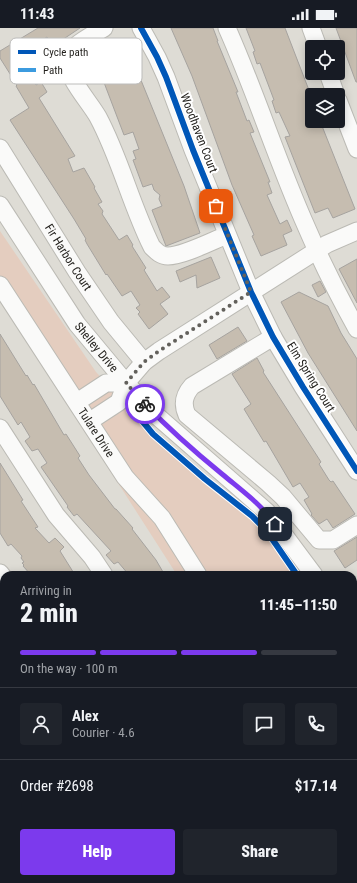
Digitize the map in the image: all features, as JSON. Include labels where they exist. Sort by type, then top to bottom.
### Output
[{"type":"street","points":[[88,38],[104,28]]},
{"type":"street","name":"Woodhaven Court","points":[[141,28],[166,77],[193,150],[251,292]]},
{"type":"street","points":[[227,28],[245,67],[305,225],[332,284],[357,329]]},
{"type":"street","points":[[311,28],[315,40]]},
{"type":"street","points":[[76,84],[97,117],[112,147],[152,247],[159,254],[168,256],[181,254],[227,235]]},
{"type":"street","points":[[345,118],[357,149]]},
{"type":"street","name":"Fir Harbor Court","points":[[0,148],[77,272],[111,322],[144,362]]},
{"type":"street","name":"Shelley Drive","points":[[0,205],[77,324],[126,383],[157,416],[220,473],[267,512],[311,571]]},
{"type":"street","points":[[90,421],[119,402],[126,383],[144,362],[159,351],[327,244],[357,231]]},
{"type":"street","name":"Tulare Drive","points":[[0,285],[126,477],[162,518],[195,571]]},
{"type":"street","name":"Elm Spring Court","points":[[251,292],[273,337],[303,387],[357,470]]},
{"type":"street","points":[[273,337],[192,386],[188,391],[184,403],[187,415],[283,497],[319,540],[333,540],[357,525]]},
{"type":"street","points":[[77,402],[106,383],[126,383]]},
{"type":"street","points":[[0,428],[56,515],[92,557],[101,571]]},
{"type":"shaded area","points":[[0,231],[96,372],[160,439],[234,501],[283,549],[297,571],[174,571],[0,299]]},
{"type":"building","points":[[38,28],[80,28],[65,38],[21,38]]},
{"type":"building","points":[[171,28],[213,28],[238,92],[236,92],[247,121],[249,120],[254,132],[250,133],[270,182],[268,182],[272,193],[267,195],[280,224],[287,220],[292,231],[283,235],[287,245],[261,256],[252,236],[254,235],[232,185],[192,76]]},
{"type":"building","points":[[246,28],[285,28],[308,88],[305,88],[305,128],[323,128],[355,209],[333,218],[328,208],[315,213],[285,137],[290,136],[279,112],[276,113],[272,101],[274,100],[260,63],[257,64],[253,52],[255,51]]},
{"type":"building","points":[[336,28],[357,28],[357,82],[345,52],[345,40],[340,40]]},
{"type":"building","points":[[10,45],[10,74],[0,58],[0,51]]},
{"type":"building","points":[[142,83],[184,186],[200,233],[166,246],[152,210],[162,206],[159,199],[160,195],[154,190],[152,184],[143,187],[133,160],[136,159],[133,151],[139,149],[133,132],[124,135],[105,84],[142,84]]},
{"type":"building","points":[[42,84],[47,92],[39,98],[75,156],[68,159],[73,172],[84,168],[102,202],[98,204],[103,211],[102,214],[119,240],[127,235],[146,268],[144,270],[157,291],[162,287],[170,297],[160,304],[168,314],[149,329],[138,314],[140,312],[136,308],[140,305],[131,291],[122,296],[107,274],[106,275],[74,219],[10,120],[29,108],[16,86]]},
{"type":"building","points":[[211,257],[220,278],[197,288],[196,275],[180,282],[176,271]]},
{"type":"building","points":[[357,259],[357,303],[339,269]]},
{"type":"building","points":[[320,281],[326,292],[318,297],[312,285]]},
{"type":"building","points":[[299,292],[328,306],[341,333],[357,359],[357,431],[308,353],[281,302]]},
{"type":"building","points":[[238,327],[247,341],[217,359],[209,345]]},
{"type":"building","points":[[0,334],[26,376],[27,375],[33,385],[34,384],[64,435],[66,434],[80,456],[78,458],[89,475],[115,509],[133,528],[132,529],[156,560],[162,571],[126,571],[118,562],[114,564],[106,555],[111,551],[77,514],[74,516],[67,507],[68,506],[41,467],[47,463],[38,449],[32,451],[25,441],[30,437],[21,422],[18,425],[0,396]]},
{"type":"building","points":[[257,358],[264,371],[263,372],[321,462],[319,464],[329,480],[331,482],[333,481],[355,514],[333,528],[327,519],[319,524],[311,515],[312,514],[304,500],[309,497],[300,483],[293,487],[266,441],[264,442],[244,409],[251,404],[232,374]]},
{"type":"building","points":[[0,463],[23,500],[21,501],[38,527],[35,528],[49,543],[55,538],[64,547],[60,551],[72,571],[27,571],[23,566],[24,565],[22,563],[24,562],[21,558],[22,556],[11,544],[8,546],[0,533]]},
{"type":"building","points":[[357,537],[357,560],[345,568],[334,551]]},
{"type":"cycle path","points":[[141,28],[166,77],[193,150],[251,292],[273,337],[357,471]]},
{"type":"cycle path","points":[[130,411],[133,410],[153,434],[205,479],[252,516],[266,530],[294,571]]},
{"type":"way so far","points":[[145,404],[126,383],[144,362],[251,292],[216,206]]},
{"type":"route","points":[[145,404],[220,473],[267,512],[275,524]]}]
